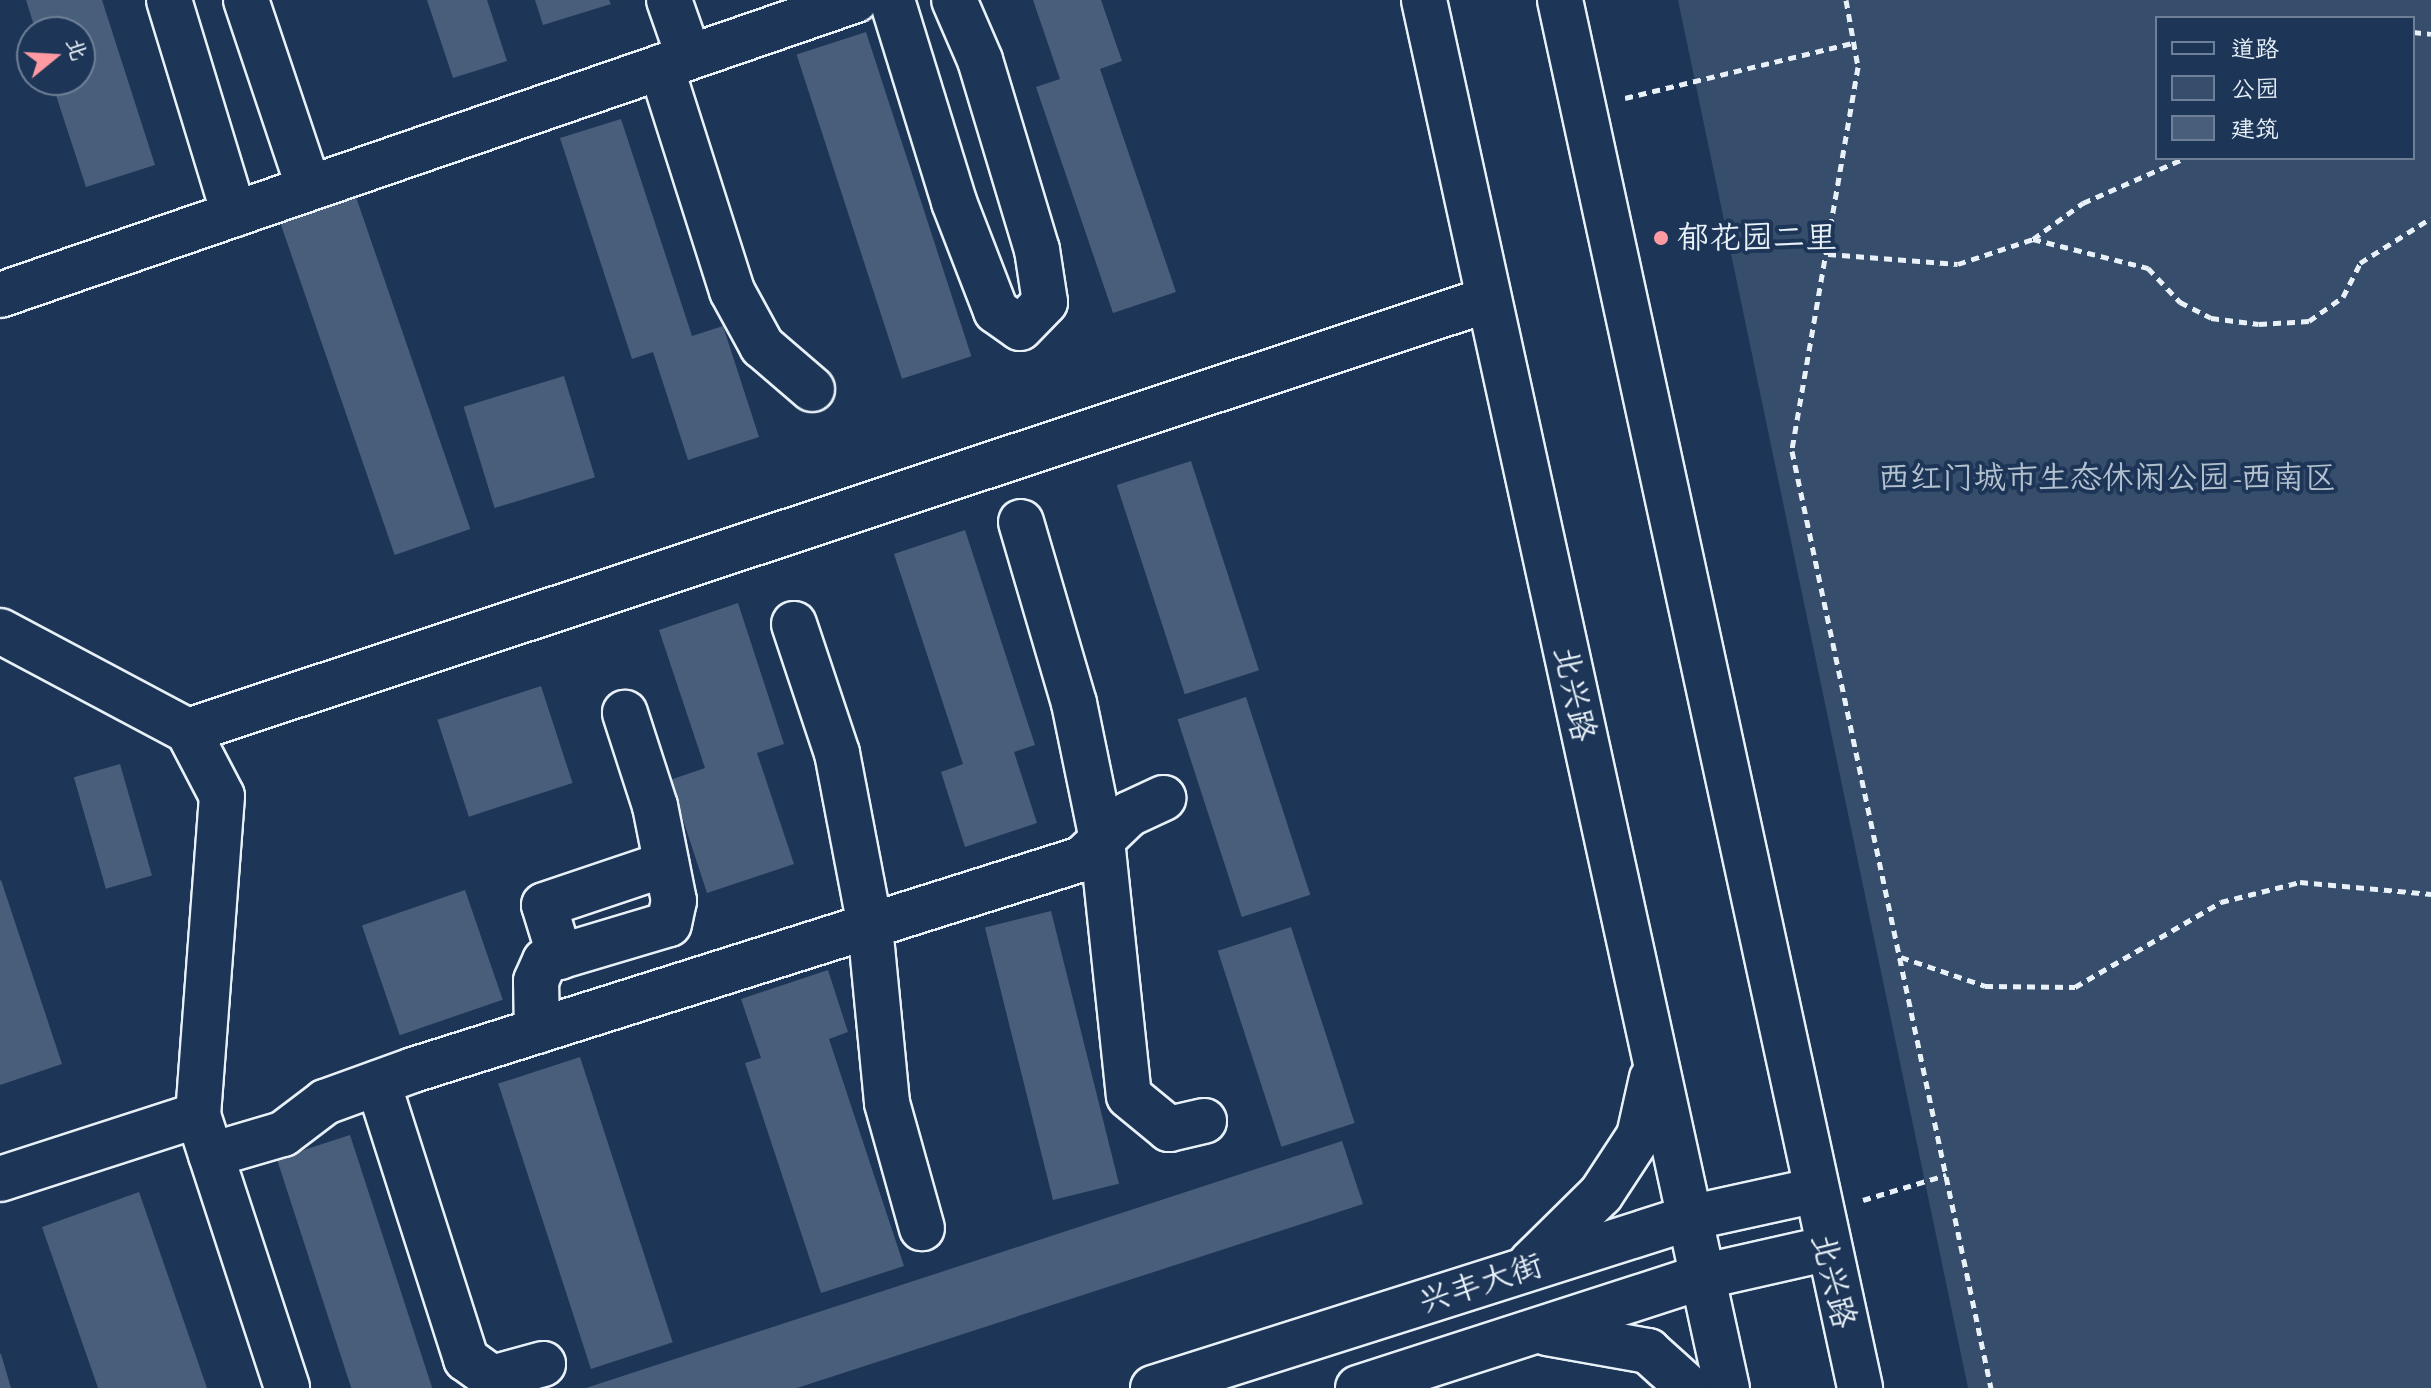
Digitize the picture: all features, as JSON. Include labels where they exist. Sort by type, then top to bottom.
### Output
[{"type":"main road","points":[[169,0],[234,214]]},
{"type":"main road","points":[[246,0],[309,188]]},
{"type":"main road","points":[[669,0],[675,62],[732,291],[762,346],[812,389]]},
{"type":"main road","points":[[2,286],[234,214],[856,0]]},
{"type":"main road","points":[[892,0],[964,229],[996,311],[1020,328],[1045,302],[1037,250],[980,60],[954,0]]},
{"type":"main road","name":"北兴路","points":[[1424,0],[1487,300],[1727,1388]]},
{"type":"main road","name":"北兴路","points":[[1560,0],[1818,1219],[1860,1388]]},
{"type":"main road","points":[[188,731],[1487,300]]},
{"type":"main road","points":[[1021,522],[1074,703],[1102,840],[1129,1096],[1169,1129],[1204,1121]]},
{"type":"main road","points":[[794,624],[837,753],[870,926],[887,1103],[922,1228]]},
{"type":"main road","points":[[0,631],[188,731],[222,796],[205,1135],[287,1388]]},
{"type":"main road","points":[[537,1031],[536,981],[545,961],[669,924],[666,864],[625,713]]},
{"type":"main road","points":[[0,1179],[205,1135],[283,1134],[325,1102],[378,1083],[1082,859],[1129,814],[1164,798]]},
{"type":"main road","points":[[560,957],[544,905],[666,864]]},
{"type":"main road","points":[[1521,1271],[1601,1194],[1639,1136],[1655,1064]]},
{"type":"main road","points":[[378,1083],[466,1359],[492,1378],[543,1364]]},
{"type":"main road","name":"兴丰大街","points":[[1153,1388],[1689,1218],[1818,1219]]},
{"type":"main road","name":"兴丰大街","points":[[1358,1388],[1701,1277],[1818,1219]]},
{"type":"main road","points":[[1533,1332],[1648,1351],[1689,1388]]},
{"type":"path","points":[[1846,0],[1858,67],[1792,451],[1991,1388]]},
{"type":"path","points":[[1585,108],[1853,43]]},
{"type":"path","points":[[1828,254],[1958,264],[2033,239],[2083,203],[2180,160]]},
{"type":"path","points":[[2033,239],[2148,268],[2180,302],[2211,318],[2259,324],[2309,321],[2343,297],[2360,263],[2431,218]]},
{"type":"path","points":[[1900,957],[1985,986],[2075,987],[2221,902],[2300,882],[2431,894]]},
{"type":"path","points":[[1818,1219],[1908,1182],[1946,1175]]},
{"type":"green space","name":"西红门城市生态休闲公园-西南区","points":[[1678,0],[2431,0],[2431,1388],[1968,1388]]},
{"type":"building","points":[[26,0],[102,0],[155,165],[86,187],[56,96],[96,96],[96,16],[31,16]]},
{"type":"building","points":[[427,0],[487,0],[507,61],[453,78]]},
{"type":"building","points":[[535,0],[609,0],[611,4],[543,25]]},
{"type":"building","points":[[1033,0],[1101,0],[1122,61],[1100,69],[1176,292],[1113,313],[1036,87],[1060,79]]},
{"type":"building","points":[[866,32],[971,356],[902,379],[797,55]]},
{"type":"building","points":[[621,119],[692,336],[723,326],[759,437],[688,460],[653,352],[632,359],[560,138]]},
{"type":"building","points":[[356,197],[470,529],[395,555],[280,223]]},
{"type":"building","points":[[564,376],[595,477],[495,508],[464,407]]},
{"type":"building","points":[[1191,461],[1259,670],[1185,694],[1117,485]]},
{"type":"building","points":[[965,530],[1035,745],[1014,752],[1037,823],[965,847],[941,772],[963,764],[894,554]]},
{"type":"building","points":[[738,603],[784,744],[757,753],[794,864],[707,893],[670,780],[705,768],[659,630]]},
{"type":"building","points":[[541,686],[573,783],[469,817],[437,720]]},
{"type":"building","points":[[1246,697],[1310,895],[1242,917],[1178,719]]},
{"type":"building","points":[[120,764],[152,876],[106,889],[74,777]]},
{"type":"building","points":[[0,881],[62,1064],[0,1085]]},
{"type":"building","points":[[465,890],[503,1000],[400,1035],[362,925]]},
{"type":"building","points":[[1051,911],[1119,1184],[1053,1200],[985,927]]},
{"type":"building","points":[[1291,927],[1355,1123],[1281,1147],[1218,951]]},
{"type":"building","points":[[828,970],[848,1032],[829,1039],[904,1266],[821,1293],[745,1063],[761,1058],[741,999]]},
{"type":"building","points":[[580,1057],[673,1342],[591,1369],[498,1084]]},
{"type":"building","points":[[350,1135],[432,1388],[351,1388],[277,1159]]},
{"type":"building","points":[[1342,1141],[1363,1204],[797,1388],[586,1388]]},
{"type":"building","points":[[139,1192],[207,1388],[98,1388],[42,1227]]},
{"type":"building","points":[[1,1354],[11,1388],[0,1388]]},
{"type":"place","name":"郁花园二里","points":[[1661,238]]}]
